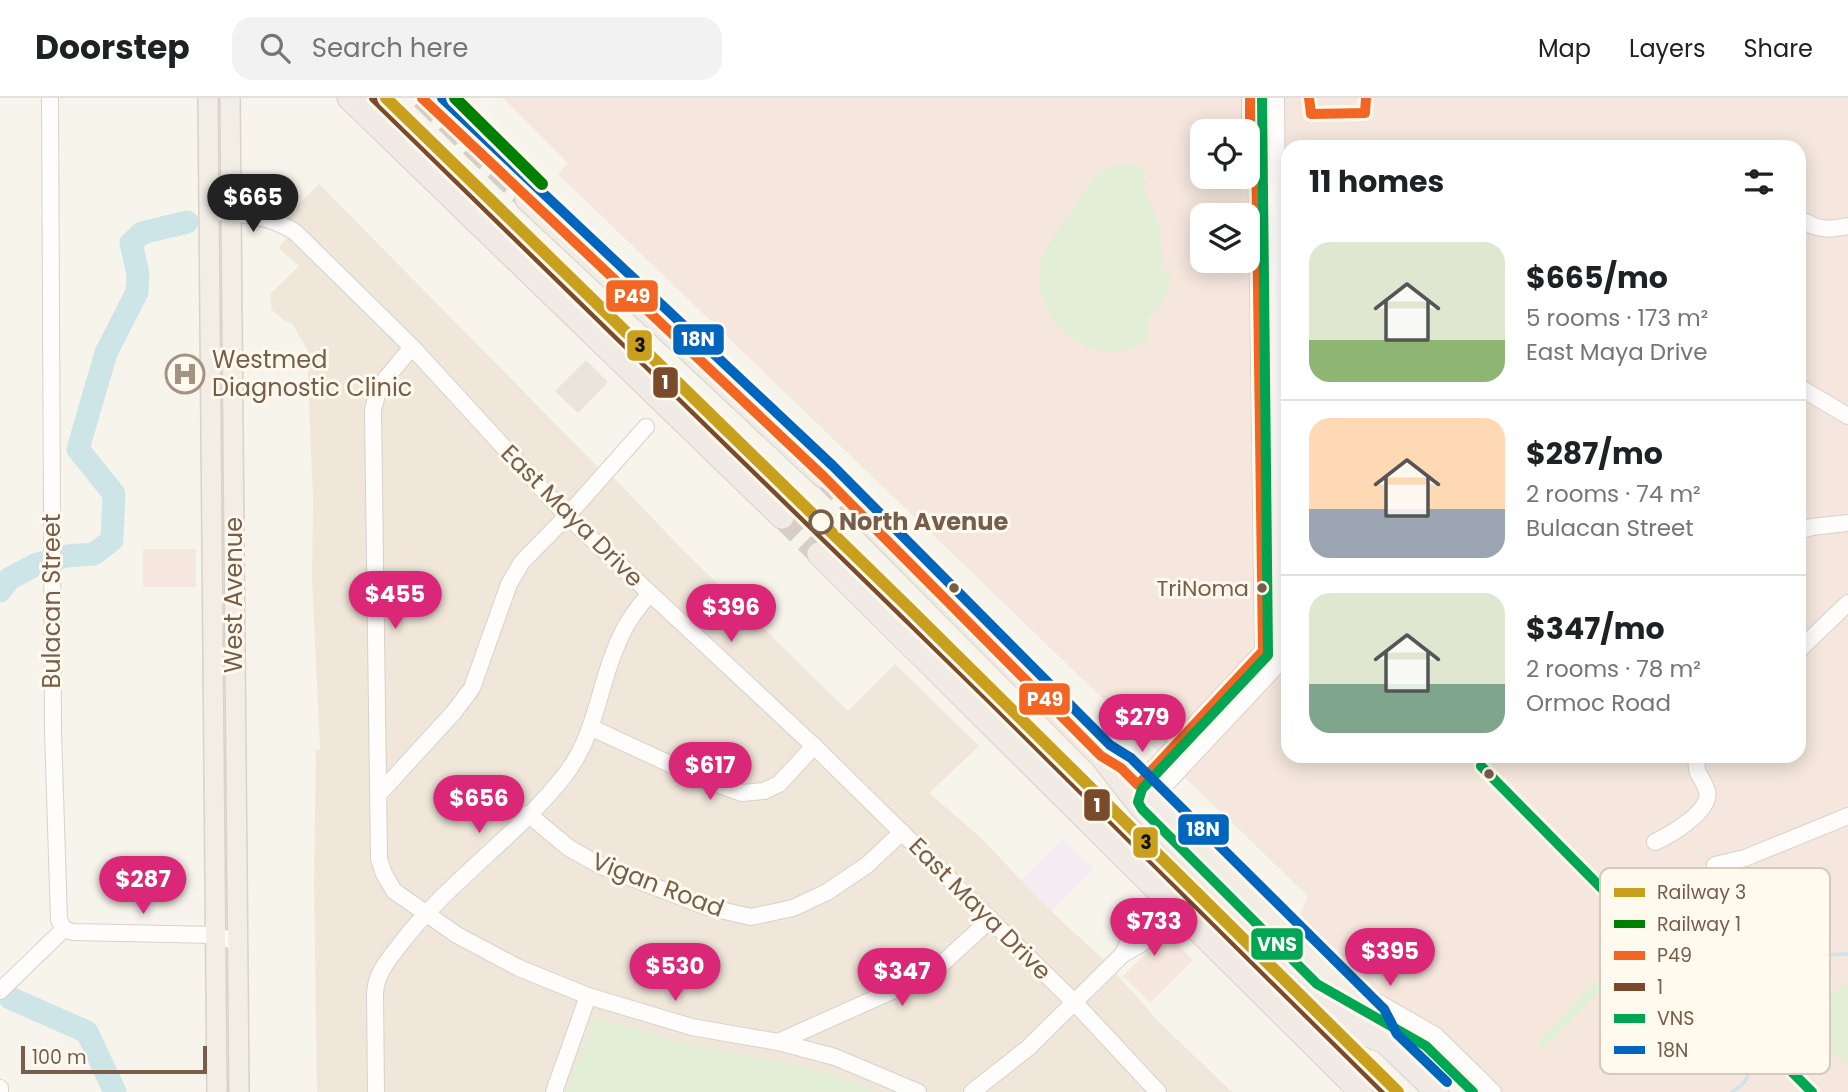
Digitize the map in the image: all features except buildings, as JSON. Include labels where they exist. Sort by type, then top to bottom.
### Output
[{"type":"highway","points":[[349,98],[782,517]]},
{"type":"highway","points":[[527,199],[823,476]]},
{"type":"highway","points":[[860,513],[1101,756],[1141,807],[1363,1033],[1385,1042],[1437,1092]]},
{"type":"highway","points":[[819,554],[1362,1092]]},
{"type":"main road","name":"West Avenue","points":[[208,98],[216,1092]]},
{"type":"main road","name":"West Avenue","points":[[230,98],[239,1092]]},
{"type":"main road","points":[[1101,756],[1121,768],[1374,1020],[1385,1042]]},
{"type":"street","name":"Bulacan Street","points":[[50,98],[53,731],[58,901],[64,929]]},
{"type":"street","points":[[1138,785],[1263,651],[1256,142],[1250,133],[1250,98]]},
{"type":"street","points":[[1276,98],[1281,497]]},
{"type":"street","name":"East Maya Drive","points":[[209,212],[252,215],[282,224],[295,232],[412,347],[567,516],[814,746],[1075,1003],[1158,1092]]},
{"type":"street","points":[[1806,222],[1815,228],[1848,226]]},
{"type":"street","points":[[412,347],[379,387],[373,410],[379,859],[394,891],[457,935],[519,968],[588,996],[692,1027],[778,1042],[835,1057],[918,1092]]},
{"type":"street","points":[[1806,391],[1848,416]]},
{"type":"street","points":[[379,794],[454,712],[472,688],[515,571],[646,427]]},
{"type":"street","points":[[1806,529],[1848,523]]},
{"type":"street","points":[[376,1092],[375,992],[384,966],[425,913],[528,814],[565,774],[592,728],[619,639],[627,623],[649,594]]},
{"type":"street","points":[[1806,643],[1848,603]]},
{"type":"street","points":[[1152,799],[1281,664]]},
{"type":"street","points":[[592,728],[698,777],[742,793],[764,791],[779,784],[814,746]]},
{"type":"street","points":[[1173,748],[1176,759],[1187,763]]},
{"type":"street","points":[[1655,842],[1681,828],[1705,805],[1708,798],[1707,789],[1697,772],[1698,763]]},
{"type":"street","name":"Vigan Road","points":[[528,814],[569,848],[601,866],[707,907],[751,917],[793,908],[827,892],[867,865],[902,832]]},
{"type":"street","points":[[1715,864],[1745,858],[1848,816]]},
{"type":"street","points":[[972,1092],[1028,1048],[1123,954],[1131,937],[1173,905]]},
{"type":"street","points":[[778,1042],[928,974],[991,919]]},
{"type":"street","points":[[0,991],[64,929],[84,934],[215,935],[236,942]]},
{"type":"street","points":[[1326,973],[1436,1035],[1493,1092]]},
{"type":"street","points":[[554,1092],[588,996]]},
{"type":"shaded area","points":[[503,98],[1848,98],[1848,1092],[1476,1092],[1428,1045],[1397,1026],[1305,935],[1299,918],[1308,896],[558,174],[568,163]]},
{"type":"shaded area","points":[[319,184],[598,467],[609,473],[684,551],[848,711],[895,664],[979,746],[929,793],[979,836],[1051,911],[1105,961],[1160,1023],[1232,1092],[317,1092],[314,884],[316,750],[320,750],[312,579],[313,500],[307,349],[292,323],[286,322],[272,310],[270,294],[299,266],[278,248],[296,228],[287,216]]},
{"type":"shaded area","points":[[586,360],[608,382],[578,413],[555,391]]},
{"type":"shaded area","points":[[143,549],[196,549],[196,587],[143,587]]},
{"type":"shaded area","points":[[1063,838],[1094,869],[1052,911],[1021,880]]},
{"type":"shaded area","points":[[1166,933],[1193,960],[1150,1003],[1123,976]]},
{"type":"green space","points":[[1126,163],[1145,171],[1146,174],[1142,177],[1148,186],[1143,189],[1159,228],[1162,269],[1171,270],[1163,302],[1149,315],[1147,343],[1105,351],[1090,348],[1077,341],[1054,321],[1041,295],[1040,265],[1050,241],[1095,176],[1107,168]]},
{"type":"green space","points":[[1600,977],[1600,991],[1547,1046],[1540,1047],[1540,1039]]},
{"type":"green space","points":[[1848,984],[1848,1067],[1830,1049],[1830,997]]},
{"type":"green space","points":[[595,1018],[695,1046],[808,1067],[879,1092],[566,1092]]},
{"type":"waterway","points":[[0,591],[9,579],[37,564],[67,556],[94,554],[112,540],[114,494],[78,449],[106,353],[137,292],[138,274],[131,243],[142,233],[187,222]]},
{"type":"waterway","points":[[1830,955],[1848,954]]},
{"type":"waterway","points":[[10,998],[87,1032],[115,1092]]},
{"type":"waterway","points":[[1732,1092],[1744,1082],[1748,1074]]},
{"type":"tunnel","points":[[422,98],[527,199]]},
{"type":"tunnel","points":[[823,476],[860,513]]},
{"type":"tunnel","points":[[782,517],[819,554]]},
{"type":"rail line","name":"3","points":[[386,98],[910,609],[1398,1092]]},
{"type":"rail line","name":"1","points":[[455,98],[542,184]]},
{"type":"transit line","name":"1","points":[[374,98],[990,699],[1386,1092]]},
{"type":"transit line","name":"P49","points":[[422,98],[823,476],[1101,756],[1121,768],[1138,785],[1263,651],[1256,142],[1250,133],[1250,98]]},
{"type":"transit line","name":"18N","points":[[442,98],[833,466],[1110,745],[1131,758],[1384,1009],[1397,1034],[1447,1082]]},
{"type":"transit line","name":"VNS","points":[[1262,98],[1268,655],[1142,789],[1138,802],[1317,984],[1426,1046],[1473,1092]]},
{"type":"transit line","name":"P49","points":[[1309,98],[1311,114],[1365,113],[1366,98]]},
{"type":"transit line","name":"VNS","points":[[1481,766],[1600,887]]},
{"type":"transit line","name":"VNS","points":[[1794,1074],[1812,1092]]},
{"type":"place","name":"Westmed Diagnostic Clinic","points":[[185,374]]},
{"type":"place","name":"North Avenue","points":[[821,522]]},
{"type":"place","name":"TriNoma","points":[[1262,588]]}]
